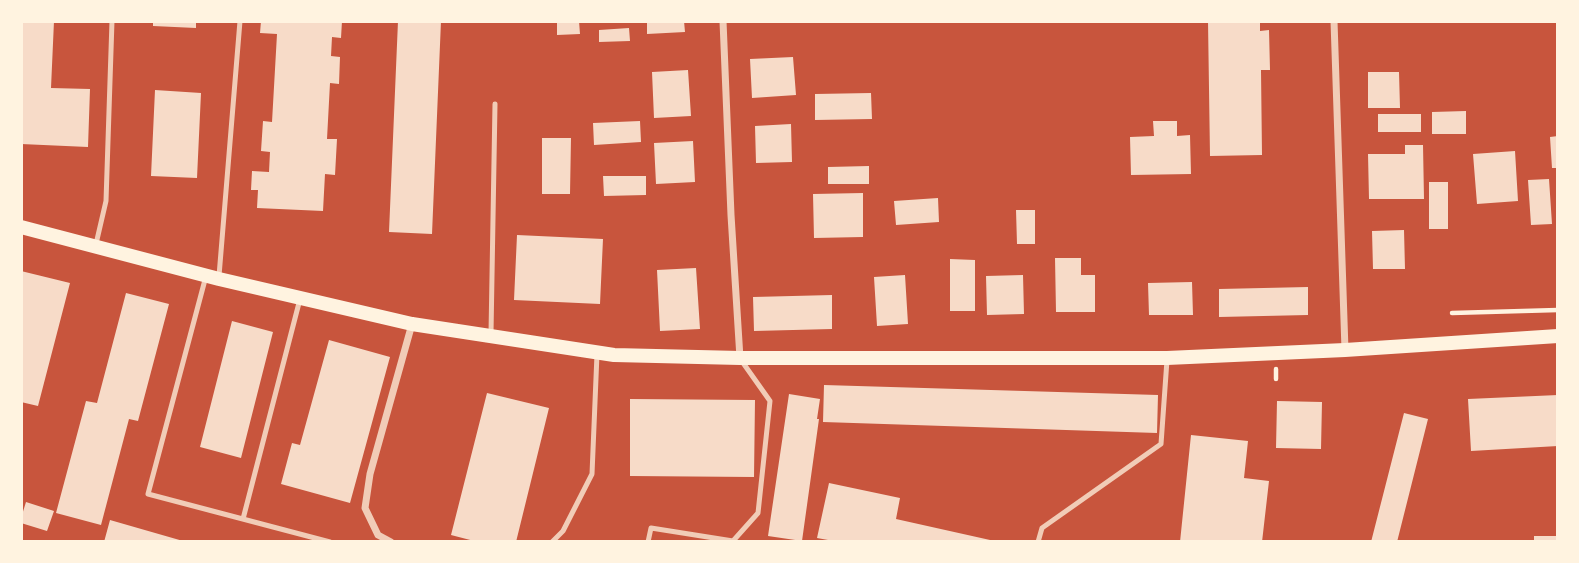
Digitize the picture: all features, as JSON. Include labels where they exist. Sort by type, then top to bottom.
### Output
[{"type":"main road","points":[[21,227],[212,278],[412,324],[614,355],[740,358],[1167,358],[1558,336]]},
{"type":"street","points":[[723,21],[740,358]]},
{"type":"street","points":[[1335,21],[1345,350]]},
{"type":"street","points":[[391,542],[378,535],[365,508],[370,474],[412,324]]},
{"type":"lane","points":[[95,247],[106,201],[112,21]]},
{"type":"lane","points":[[240,21],[212,278],[148,494],[330,542]]},
{"type":"lane","points":[[491,336],[495,104]]},
{"type":"lane","points":[[243,519],[300,299]]},
{"type":"lane","points":[[552,542],[563,531],[592,474],[597,353]]},
{"type":"lane","points":[[648,542],[651,528],[733,541],[758,513],[770,401],[740,358]]},
{"type":"lane","points":[[1038,542],[1042,528],[1161,444],[1167,358]]},
{"type":"path","points":[[1452,313],[1558,310]]},
{"type":"building","points":[[21,21],[54,21],[51,88],[90,89],[88,147],[21,144]]},
{"type":"building","points":[[153,21],[196,21],[196,28],[153,26]]},
{"type":"building","points":[[261,21],[342,21],[341,38],[332,37],[331,56],[340,57],[339,84],[330,83],[327,139],[337,139],[335,175],[325,174],[323,211],[257,208],[258,190],[251,190],[252,171],[269,172],[270,152],[261,151],[263,121],[272,122],[277,34],[260,33]]},
{"type":"building","points":[[398,21],[441,21],[432,234],[389,232]]},
{"type":"building","points":[[557,21],[579,21],[580,34],[557,35]]},
{"type":"building","points":[[647,21],[684,21],[685,32],[647,34]]},
{"type":"building","points":[[1208,21],[1260,21],[1260,31],[1269,30],[1270,70],[1261,70],[1262,155],[1210,156]]},
{"type":"building","points":[[629,28],[630,41],[599,42],[599,30]]},
{"type":"building","points":[[793,57],[796,95],[752,98],[750,59]]},
{"type":"building","points":[[688,70],[691,116],[654,118],[652,72]]},
{"type":"building","points":[[1368,72],[1399,72],[1400,108],[1368,108]]},
{"type":"building","points":[[155,90],[201,93],[197,178],[151,176]]},
{"type":"building","points":[[871,93],[872,119],[815,120],[815,94]]},
{"type":"building","points":[[1466,111],[1466,134],[1432,134],[1432,112]]},
{"type":"building","points":[[1378,114],[1421,114],[1421,132],[1378,132]]},
{"type":"building","points":[[640,121],[641,142],[594,145],[593,123]]},
{"type":"building","points":[[1153,121],[1177,121],[1177,136],[1190,135],[1191,174],[1131,175],[1130,137],[1154,136]]},
{"type":"building","points":[[791,124],[792,162],[756,163],[755,126]]},
{"type":"building","points":[[1558,136],[1558,168],[1552,168],[1550,137]]},
{"type":"building","points":[[542,138],[571,138],[570,194],[542,194]]},
{"type":"building","points":[[693,141],[695,182],[656,184],[654,143]]},
{"type":"building","points":[[1405,145],[1423,145],[1424,199],[1369,199],[1368,154],[1405,154]]},
{"type":"building","points":[[1515,151],[1518,201],[1477,204],[1473,154]]},
{"type":"building","points":[[869,166],[869,184],[828,184],[828,167]]},
{"type":"building","points":[[603,176],[646,176],[646,195],[604,196]]},
{"type":"building","points":[[1549,179],[1552,224],[1531,225],[1528,180]]},
{"type":"building","points":[[1429,182],[1448,182],[1448,229],[1429,229]]},
{"type":"building","points":[[863,193],[863,237],[814,238],[813,194]]},
{"type":"building","points":[[938,198],[939,222],[896,225],[894,201]]},
{"type":"building","points":[[1016,210],[1035,210],[1035,244],[1017,244]]},
{"type":"building","points":[[1404,230],[1405,269],[1373,269],[1372,231]]},
{"type":"building","points":[[517,235],[603,239],[600,304],[514,300]]},
{"type":"building","points":[[1055,258],[1081,258],[1081,275],[1095,275],[1095,312],[1056,312]]},
{"type":"building","points":[[950,259],[975,260],[975,311],[950,311]]},
{"type":"building","points":[[696,268],[700,329],[660,331],[657,270]]},
{"type":"building","points":[[21,271],[70,283],[38,406],[21,402]]},
{"type":"building","points":[[905,275],[908,324],[877,326],[874,277]]},
{"type":"building","points":[[1023,275],[1024,314],[987,315],[986,276]]},
{"type":"building","points":[[1192,282],[1193,315],[1149,315],[1148,283]]},
{"type":"building","points":[[1308,287],[1308,315],[1219,317],[1219,289]]},
{"type":"building","points":[[126,293],[169,304],[138,421],[129,419],[101,525],[56,513],[86,401],[97,403]]},
{"type":"building","points":[[832,295],[832,329],[754,331],[753,297]]},
{"type":"building","points":[[232,321],[273,332],[241,458],[200,447]]},
{"type":"building","points":[[329,340],[390,357],[350,503],[281,484],[292,443],[300,445]]},
{"type":"building","points":[[824,385],[1158,395],[1157,433],[823,422]]},
{"type":"building","points":[[487,393],[549,408],[516,542],[478,542],[451,535]]},
{"type":"building","points":[[789,394],[820,399],[802,541],[768,536]]},
{"type":"building","points":[[1558,395],[1558,446],[1471,451],[1468,399]]},
{"type":"building","points":[[630,399],[755,400],[754,477],[630,476]]},
{"type":"building","points":[[1277,401],[1322,402],[1321,449],[1276,448]]},
{"type":"building","points":[[1404,413],[1428,419],[1397,542],[1371,542]]},
{"type":"building","points":[[1191,435],[1248,441],[1244,478],[1269,481],[1262,542],[1180,542]]},
{"type":"building","points":[[829,483],[900,498],[896,519],[999,542],[839,542],[817,538]]},
{"type":"building","points":[[26,502],[54,511],[47,531],[21,523]]},
{"type":"building","points":[[110,520],[183,541],[104,542]]},
{"type":"building","points":[[1534,536],[1558,536],[1558,542],[1534,542]]}]
